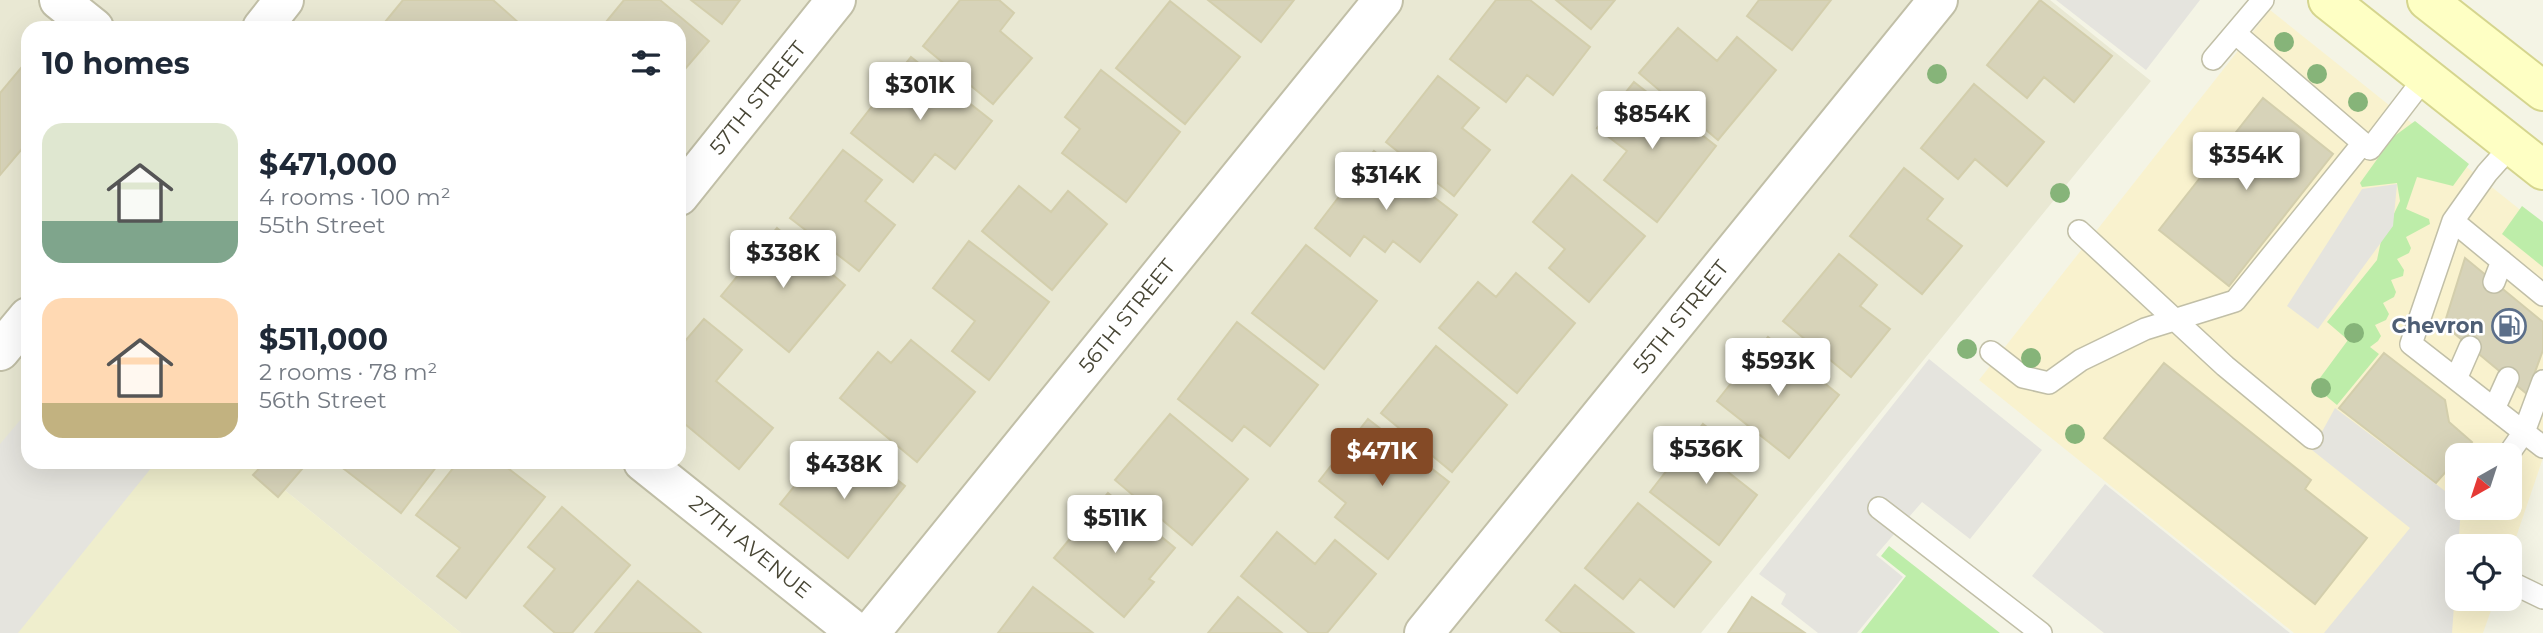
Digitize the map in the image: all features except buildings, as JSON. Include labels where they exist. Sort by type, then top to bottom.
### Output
[{"type":"main road","points":[[2328,0],[2543,170]]},
{"type":"main road","points":[[2427,0],[2543,91]]},
{"type":"street","points":[[59,0],[85,21]]},
{"type":"street","points":[[268,21],[284,0]]},
{"type":"street","name":"57TH STREET","points":[[686,187],[836,0]]},
{"type":"street","name":"56TH STREET","points":[[870,633],[1383,0]]},
{"type":"street","name":"55TH STREET","points":[[1424,633],[1938,0]]},
{"type":"street","points":[[0,351],[21,326]]},
{"type":"street","name":"27TH AVENUE","points":[[652,469],[857,633]]},
{"type":"lane","points":[[2213,59],[2263,0]]},
{"type":"lane","points":[[2235,33],[2370,149],[2426,76]]},
{"type":"lane","points":[[1991,352],[2023,377],[2049,383],[2081,360],[2145,329],[2235,301],[2363,143]]},
{"type":"lane","points":[[2512,145],[2487,173],[2453,221],[2411,344],[2543,447]]},
{"type":"lane","points":[[2453,221],[2502,261],[2539,301]]},
{"type":"lane","points":[[2079,231],[2224,366],[2312,438]]},
{"type":"lane","points":[[2494,282],[2502,261]]},
{"type":"lane","points":[[2456,379],[2470,347]]},
{"type":"lane","points":[[2494,409],[2508,378]]},
{"type":"lane","points":[[2516,443],[2524,432],[2543,382]]},
{"type":"lane","points":[[1879,508],[2041,633]]},
{"type":"lane","points":[[2522,588],[2543,598]]},
{"type":"shaded area","points":[[0,0],[2050,0],[2151,81],[1701,633],[461,633],[259,469],[686,469],[686,21],[21,21],[21,428],[0,454]]},
{"type":"shaded area","points":[[2056,0],[2200,0],[2146,70]]},
{"type":"shaded area","points":[[2270,10],[2543,228],[2543,458],[2522,520],[2522,443],[2445,443],[2445,520],[2522,520],[2517,534],[2445,534],[2445,611],[2491,611],[2483,633],[2294,633],[1979,380]]},
{"type":"shaded area","points":[[2397,184],[2393,226],[2318,329],[2287,306],[2362,189]]},
{"type":"shaded area","points":[[1929,359],[2042,450],[1970,539],[1922,502],[1876,555],[1903,577],[1857,633],[1818,633],[1781,604],[1786,594],[1759,574]]},
{"type":"shaded area","points":[[2335,408],[2445,491],[2445,520],[2460,520],[2459,534],[2445,534],[2445,611],[2454,611],[2452,633],[2324,633],[2410,528],[2312,450]]},
{"type":"shaded area","points":[[21,419],[21,469],[150,469],[18,633],[0,633],[0,444]]},
{"type":"shaded area","points":[[27,469],[259,469],[461,633],[0,633]]},
{"type":"shaded area","points":[[2105,484],[2290,633],[2104,633],[2032,576]]},
{"type":"green space","points":[[2415,121],[2469,164],[2453,186],[2417,177],[2406,209],[2429,219],[2430,224],[2406,237],[2411,248],[2409,253],[2397,259],[2404,270],[2403,276],[2391,280],[2396,292],[2394,297],[2383,303],[2389,314],[2386,320],[2375,325],[2381,336],[2370,347],[2379,354],[2337,405],[2314,386],[2348,340],[2327,322],[2377,260],[2381,241],[2400,201],[2397,183],[2362,187],[2360,183],[2393,137]]},
{"type":"green space","points":[[2522,206],[2543,222],[2543,267],[2502,234]]},
{"type":"green space","points":[[1889,546],[2000,633],[1861,633],[1906,576],[1881,556]]},
{"type":"place","name":"Chevron","points":[[2509,326]]}]
